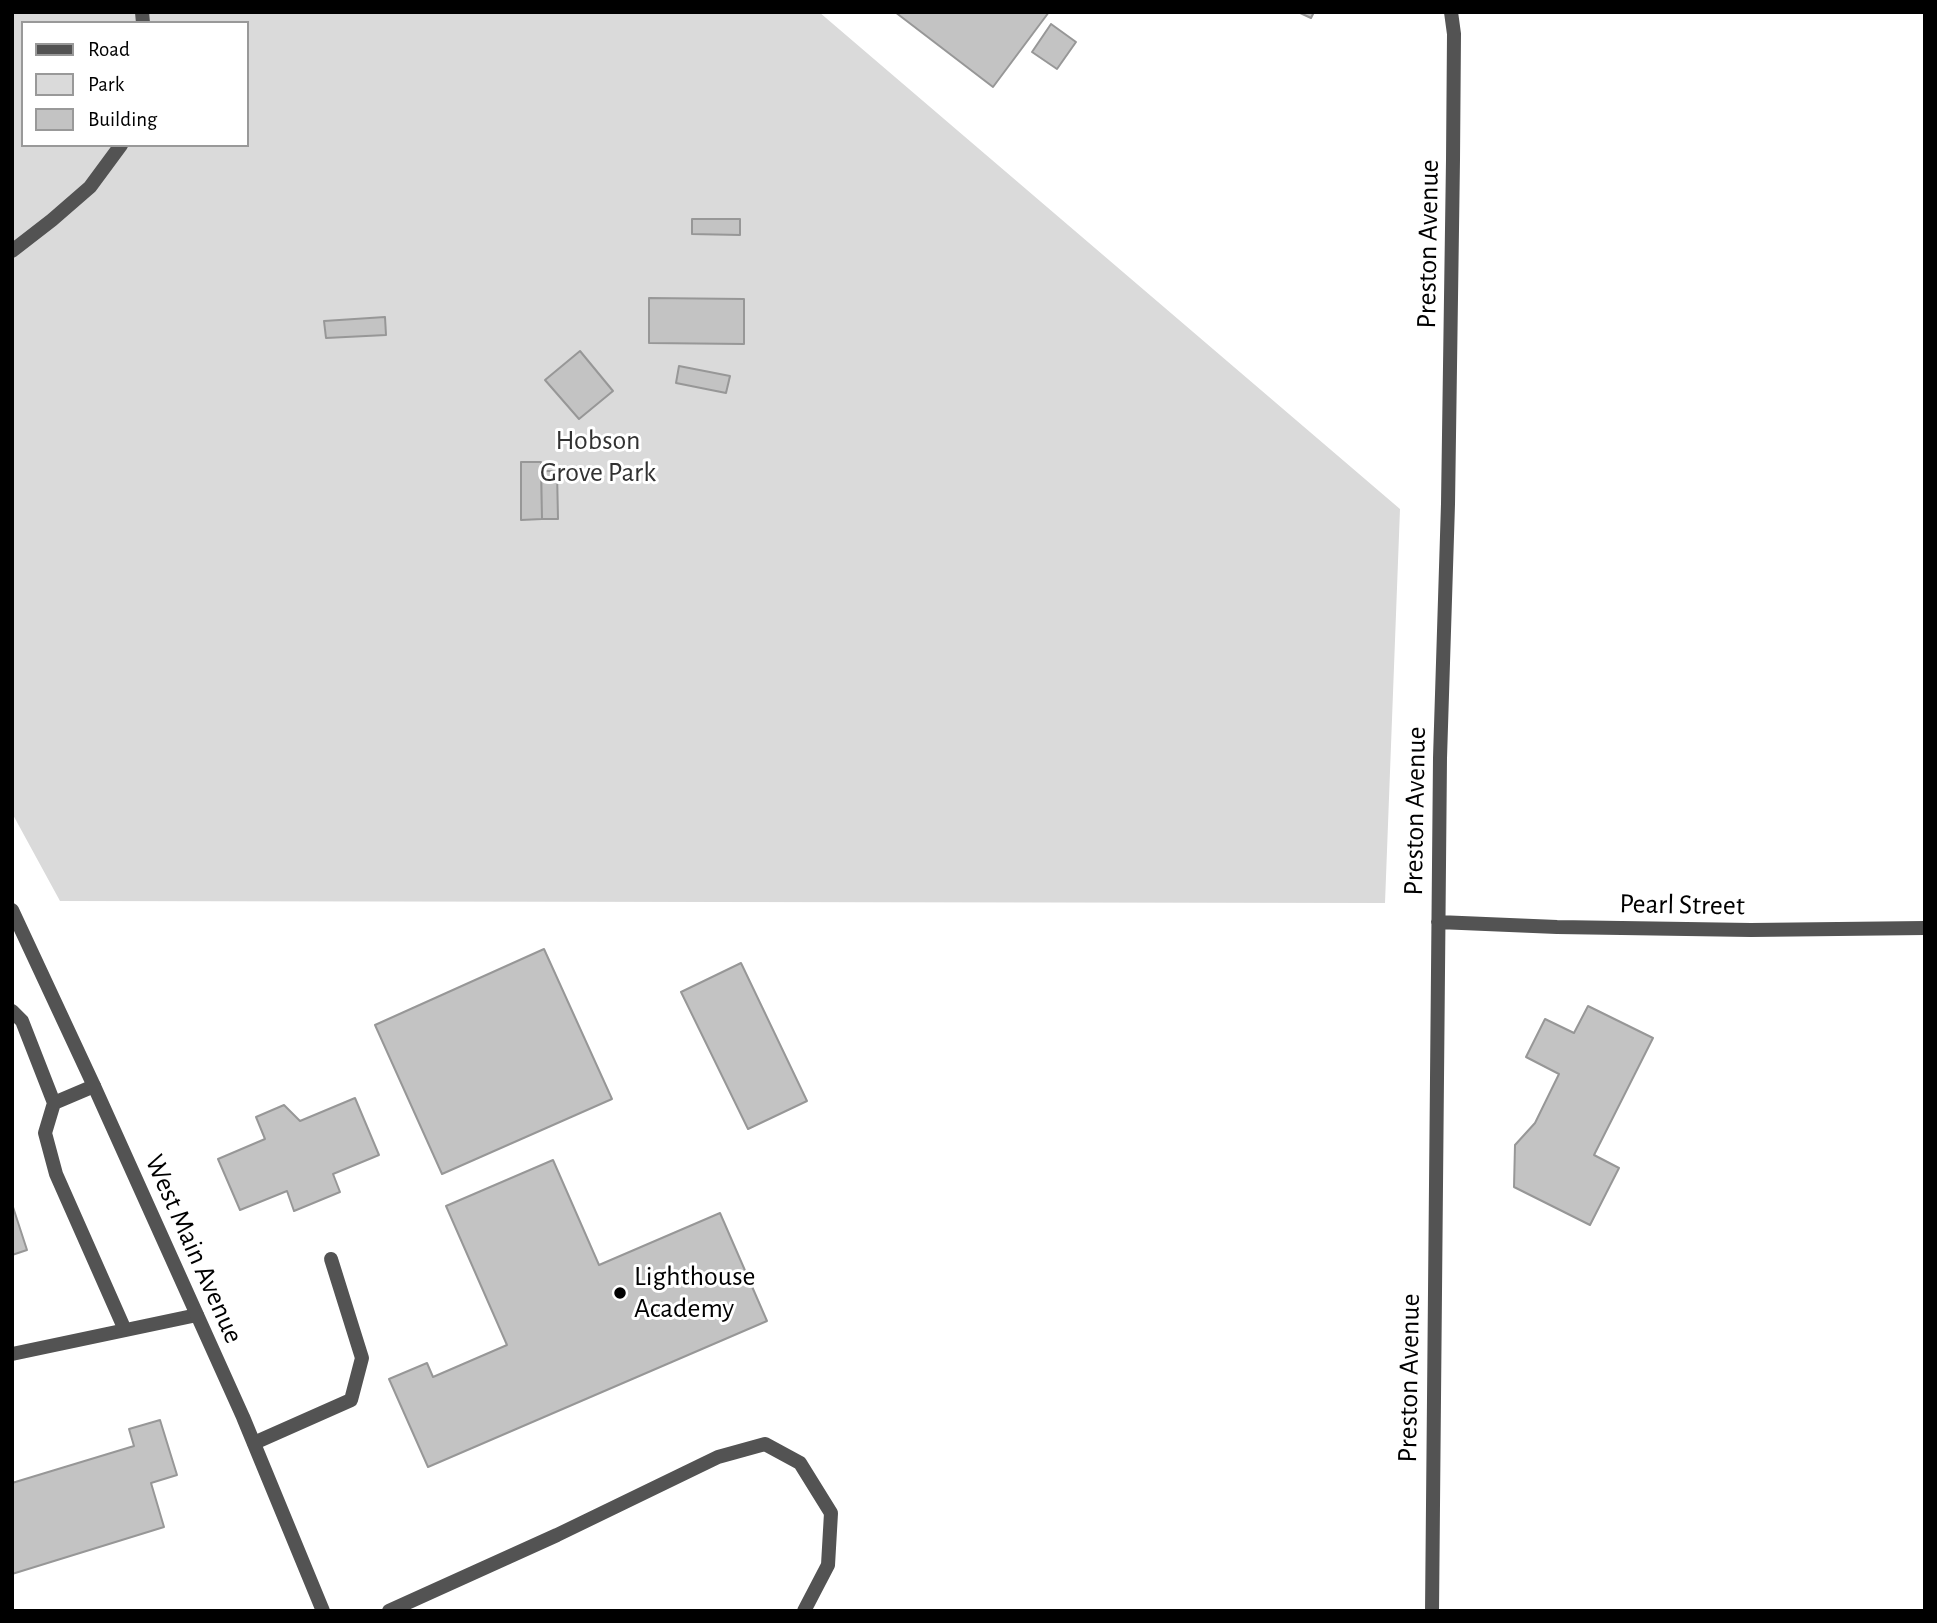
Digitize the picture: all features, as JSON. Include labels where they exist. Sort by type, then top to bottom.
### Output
[{"type":"street","name":"Preston Avenue","points":[[1432,1611],[1440,758],[1450,395],[1454,87],[1454,34],[1451,12]]},
{"type":"street","points":[[12,251],[90,187],[120,147]]},
{"type":"street","name":"West Main Avenue","points":[[12,910],[254,1443],[323,1611]]},
{"type":"street","name":"Pearl Street","points":[[1438,922],[1751,930],[1925,928]]},
{"type":"street","points":[[12,1011],[22,1021],[54,1103],[44,1133],[56,1174],[125,1330]]},
{"type":"street","points":[[54,1103],[94,1086]]},
{"type":"street","points":[[254,1443],[351,1400],[362,1358],[331,1259]]},
{"type":"street","points":[[12,1354],[197,1315]]},
{"type":"street","points":[[388,1611],[557,1535],[718,1457],[765,1444],[800,1464],[831,1513],[828,1565],[804,1611]]},
{"type":"green space","name":"Hobson Grove Park","points":[[12,12],[819,12],[1400,509],[1385,903],[60,901],[12,813]]},
{"type":"building","points":[[895,12],[1049,12],[993,87]]},
{"type":"building","points":[[1298,12],[1314,12],[1311,18]]},
{"type":"building","points":[[1051,24],[1076,42],[1057,69],[1032,52]]},
{"type":"building","points":[[692,219],[740,219],[740,235],[692,234]]},
{"type":"building","points":[[649,298],[744,299],[744,344],[649,343]]},
{"type":"building","points":[[385,317],[386,335],[326,338],[324,321]]},
{"type":"building","points":[[580,351],[613,391],[579,419],[545,380]]},
{"type":"building","points":[[679,366],[730,376],[726,393],[676,383]]},
{"type":"building","points":[[521,462],[541,462],[542,519],[521,520]]},
{"type":"building","points":[[541,471],[557,471],[558,519],[542,519]]},
{"type":"building","points":[[544,949],[612,1099],[442,1174],[375,1025]]},
{"type":"building","points":[[741,963],[807,1101],[748,1129],[681,992]]},
{"type":"building","points":[[1588,1006],[1653,1038],[1594,1155],[1619,1168],[1590,1225],[1514,1187],[1515,1145],[1535,1123],[1559,1074],[1526,1057],[1545,1019],[1574,1033]]},
{"type":"building","points":[[355,1098],[379,1155],[333,1174],[340,1192],[294,1211],[287,1191],[240,1210],[218,1159],[265,1139],[256,1117],[284,1105],[300,1121]]},
{"type":"building","name":"Lighthouse Academy","points":[[553,1160],[599,1265],[720,1213],[767,1321],[428,1467],[389,1379],[427,1363],[433,1377],[507,1345],[446,1206]]},
{"type":"building","points":[[12,1204],[27,1250],[12,1255]]},
{"type":"building","points":[[160,1420],[177,1475],[151,1483],[164,1527],[12,1574],[12,1483],[134,1446],[129,1429]]},
{"type":"place","name":"Lighthouse Academy","points":[[620,1293]]}]
